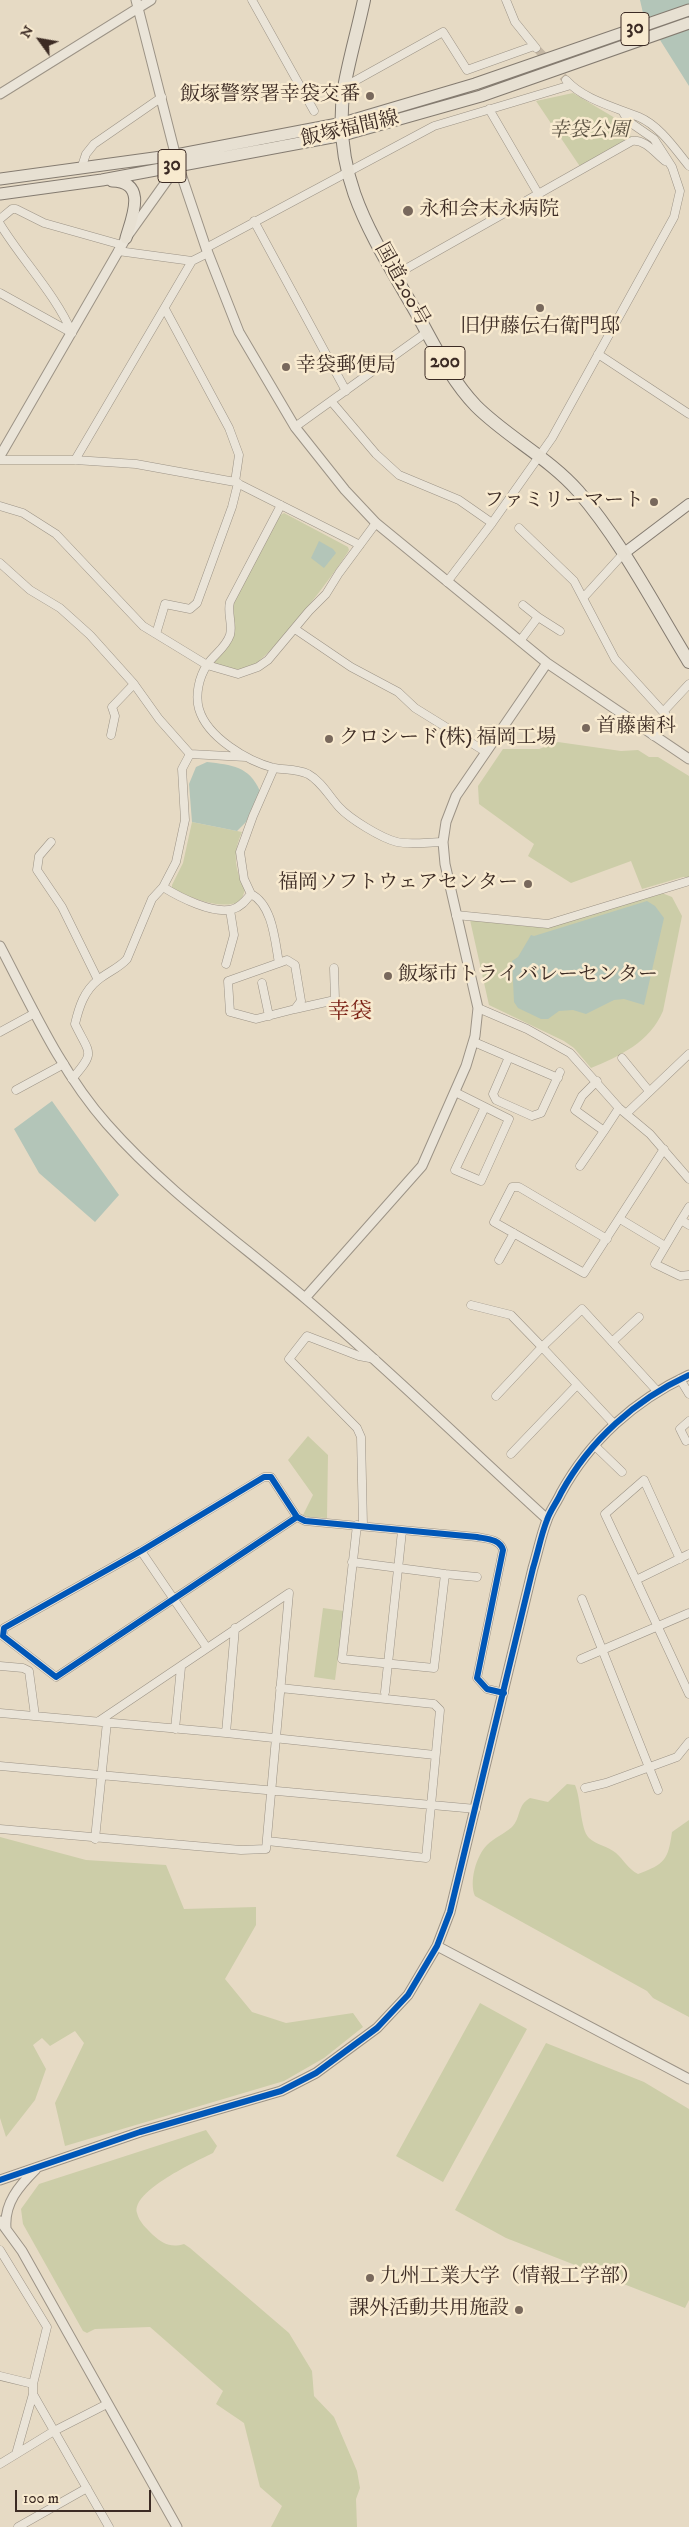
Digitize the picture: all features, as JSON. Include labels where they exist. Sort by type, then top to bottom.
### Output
[{"type":"highway","name":"国道200号","points":[[364,0],[344,87],[343,129],[346,173],[356,202],[394,276],[459,385],[476,406],[539,456],[578,491],[623,554],[689,662]]},
{"type":"main road","name":"飯塚福間線","points":[[343,129],[689,10]]},
{"type":"main road","name":"飯塚福間線","points":[[0,194],[102,180],[177,160],[343,129],[481,96],[689,23]]},
{"type":"main road","name":"飯塚福間線","points":[[0,180],[81,169],[177,160]]},
{"type":"main road","points":[[102,180],[120,181],[126,184],[135,195],[136,202],[122,245]]},
{"type":"main road","points":[[623,554],[689,504]]},
{"type":"street","points":[[0,94],[138,4],[151,0]]},
{"type":"street","points":[[252,0],[314,112]]},
{"type":"street","points":[[344,87],[443,32],[467,70],[536,48],[515,22],[506,0]]},
{"type":"street","points":[[138,4],[177,160],[207,251],[239,332],[295,427],[345,490],[376,523],[547,663],[689,759]]},
{"type":"street","points":[[74,460],[192,261],[254,221],[434,126],[568,82],[623,112],[640,118],[652,126],[667,139],[689,166]]},
{"type":"street","points":[[81,169],[86,154],[94,144],[162,97]]},
{"type":"street","points":[[489,109],[539,195]]},
{"type":"street","points":[[447,582],[492,523],[539,456],[674,217],[680,191],[672,167],[654,139],[628,121],[623,112]]},
{"type":"street","points":[[394,276],[632,141],[638,140],[644,143],[672,167]]},
{"type":"street","points":[[0,456],[122,245],[177,160]]},
{"type":"street","points":[[0,219],[12,209],[16,209],[44,223],[122,245],[192,261]]},
{"type":"street","points":[[254,221],[346,391]]},
{"type":"street","points":[[0,224],[31,271],[64,313],[72,333]]},
{"type":"street","points":[[0,294],[72,333]]},
{"type":"street","points":[[156,634],[165,604],[190,609],[197,603],[232,507],[237,482],[239,455],[229,428],[165,309]]},
{"type":"street","points":[[295,427],[427,332]]},
{"type":"street","points":[[598,354],[689,414]]},
{"type":"street","points":[[332,401],[376,454],[399,475],[459,500],[492,523]]},
{"type":"street","points":[[0,460],[74,460],[136,464],[237,482],[360,545]]},
{"type":"street","points":[[281,505],[230,602],[228,609],[230,636],[220,653],[207,664],[197,693],[199,708],[204,721],[223,740],[248,757],[274,768],[307,773],[319,781],[343,812],[398,842],[443,842]]},
{"type":"street","points":[[0,506],[23,514],[56,534],[137,620],[156,634],[207,664],[231,674],[248,672],[268,660],[326,594],[338,573],[376,523]]},
{"type":"street","points":[[519,528],[553,558],[574,581],[615,659],[666,715],[653,736]]},
{"type":"street","points":[[584,597],[623,554]]},
{"type":"street","points":[[0,563],[30,590],[60,608],[90,634],[134,684],[159,719],[190,754],[248,757]]},
{"type":"street","points":[[523,605],[560,631]]},
{"type":"street","points":[[520,641],[538,617]]},
{"type":"street","points":[[295,629],[351,667],[398,692],[415,708],[486,752]]},
{"type":"street","points":[[305,1298],[422,1166],[455,1092],[474,1042],[478,1008],[456,916],[443,842],[446,822],[456,796],[547,663]]},
{"type":"street","points":[[111,734],[115,716],[112,706],[134,684]]},
{"type":"street","points":[[663,712],[689,684]]},
{"type":"street","points":[[72,1079],[88,1062],[89,1050],[75,1024],[85,993],[98,980],[120,966],[127,959],[152,900],[163,887],[176,862],[185,820],[182,769],[190,754]]},
{"type":"street","points":[[274,768],[252,816],[240,852],[244,878],[251,894],[258,898],[268,917],[279,963]]},
{"type":"street","points":[[50,842],[39,856],[37,870],[62,907],[98,980]]},
{"type":"street","points":[[456,916],[548,924],[689,881]]},
{"type":"street","points":[[163,887],[184,899],[230,910],[241,906],[251,894]]},
{"type":"street","points":[[226,964],[234,934],[230,910]]},
{"type":"street","points":[[0,946],[35,1014],[72,1079],[106,1124],[153,1174],[305,1298],[375,1359],[547,1519]]},
{"type":"street","points":[[295,1009],[301,1001],[295,965],[286,960],[228,981],[230,1012],[256,1019],[335,1000],[334,968]]},
{"type":"street","points":[[262,983],[269,1016]]},
{"type":"street","points":[[478,1008],[527,1029],[570,1053],[597,1081],[619,1108],[627,1113],[664,1149],[689,1179]]},
{"type":"street","points":[[0,1032],[35,1014]]},
{"type":"street","points":[[474,1042],[509,1058],[559,1075],[541,1113],[532,1116],[496,1100],[493,1094],[509,1058]]},
{"type":"street","points":[[627,1113],[689,1054]]},
{"type":"street","points":[[622,1058],[649,1091]]},
{"type":"street","points":[[16,1090],[64,1064]]},
{"type":"street","points":[[597,1081],[582,1096],[575,1110],[604,1131]]},
{"type":"street","points":[[455,1092],[485,1107],[509,1119],[481,1181],[455,1170],[485,1107]]},
{"type":"street","points":[[580,1166],[619,1108]]},
{"type":"street","points":[[607,1239],[519,1187],[512,1187],[494,1222],[584,1273],[607,1239],[620,1219],[664,1149]]},
{"type":"street","points":[[689,1207],[654,1264],[680,1276],[689,1275]]},
{"type":"street","points":[[620,1219],[665,1246]]},
{"type":"street","points":[[681,1220],[689,1225]]},
{"type":"street","points":[[499,1260],[514,1233]]},
{"type":"street","points":[[471,1305],[511,1315],[614,1424]]},
{"type":"street","points":[[496,1396],[542,1347],[582,1309],[658,1392]]},
{"type":"street","points":[[612,1342],[639,1317]]},
{"type":"street","points":[[375,1359],[359,1356],[307,1336],[289,1359],[357,1428],[361,1437],[360,1525],[352,1562],[342,1659],[434,1668],[445,1574]]},
{"type":"street","points":[[0,2180],[140,2132],[281,2091],[316,2073],[378,2028],[408,1995],[437,1946],[450,1912],[533,1568],[547,1519],[568,1480],[594,1445],[614,1424],[658,1392],[689,1375]]},
{"type":"street","points":[[680,1379],[689,1394]]},
{"type":"street","points":[[511,1454],[577,1385]]},
{"type":"street","points":[[686,1441],[680,1429],[689,1421]]},
{"type":"street","points":[[594,1445],[622,1472]]},
{"type":"street","points":[[297,1517],[56,1677],[3,1636],[4,1628],[141,1551],[264,1477],[272,1477],[297,1517],[305,1521],[477,1537],[497,1541],[502,1544],[504,1550],[477,1678],[487,1689],[504,1693]]},
{"type":"street","points":[[680,1558],[644,1480],[606,1514],[658,1628],[686,1679],[689,1694]]},
{"type":"street","points":[[385,1692],[402,1531]]},
{"type":"street","points":[[141,1551],[207,1648]]},
{"type":"street","points":[[636,1580],[689,1554]]},
{"type":"street","points":[[352,1562],[477,1577]]},
{"type":"street","points":[[0,1829],[241,1850],[266,1849],[289,1593],[103,1721]]},
{"type":"street","points":[[582,1599],[658,1790]]},
{"type":"street","points":[[581,1659],[658,1628],[689,1613]]},
{"type":"street","points":[[226,1733],[236,1628]]},
{"type":"street","points":[[0,1666],[23,1668],[29,1672],[35,1716]]},
{"type":"street","points":[[175,1729],[181,1667]]},
{"type":"street","points":[[267,1841],[426,1858],[432,1806],[440,1710],[434,1704],[280,1688]]},
{"type":"street","points":[[0,1713],[103,1721],[435,1755]]},
{"type":"street","points":[[96,1838],[102,1775],[103,1721]]},
{"type":"street","points":[[585,1788],[649,1768],[676,1757],[689,1744]]},
{"type":"street","points":[[0,1766],[476,1809]]},
{"type":"street","points":[[437,1946],[689,2079]]},
{"type":"street","points":[[37,2167],[16,2189],[6,2212],[3,2225],[22,2251],[178,2527]]},
{"type":"street","points":[[0,2252],[47,2327],[33,2384],[33,2394],[16,2454]]},
{"type":"street","points":[[0,2376],[33,2384]]},
{"type":"street","points":[[33,2394],[109,2527]]},
{"type":"street","points":[[0,2464],[54,2431],[107,2404]]},
{"type":"street","points":[[18,2527],[87,2488]]},
{"type":"green space","name":"幸袋公園","points":[[573,93],[615,118],[621,128],[633,138],[581,168],[536,101]]},
{"type":"green space","points":[[284,513],[348,547],[349,550],[302,614],[259,661],[250,667],[240,669],[231,669],[213,664],[222,654],[230,639],[230,612],[233,602],[279,516]]},
{"type":"green space","points":[[558,742],[621,751],[638,750],[649,757],[658,757],[689,776],[689,877],[642,889],[631,861],[571,883],[528,856],[534,844],[479,804],[478,786],[503,749],[539,749]]},
{"type":"green space","points":[[192,822],[242,832],[236,854],[237,868],[245,890],[241,901],[233,904],[215,904],[172,889],[172,885],[183,863]]},
{"type":"green space","points":[[662,893],[672,897],[682,916],[663,1011],[650,1031],[633,1047],[591,1068],[574,1048],[564,1041],[489,1005],[470,920],[546,928]]},
{"type":"green space","points":[[308,1436],[328,1455],[327,1518],[303,1515],[313,1495],[288,1460]]},
{"type":"green space","points":[[323,1608],[344,1611],[335,1680],[314,1677]]},
{"type":"green space","points":[[567,1784],[575,1785],[582,1821],[589,1838],[613,1851],[631,1870],[638,1874],[660,1864],[664,1860],[669,1849],[672,1832],[689,1820],[689,2017],[653,1998],[647,1991],[475,1896],[473,1877],[477,1862],[487,1845],[512,1827],[526,1801],[530,1798],[548,1802]]},
{"type":"green space","points":[[0,1837],[86,1860],[166,1865],[184,1909],[256,1907],[256,1925],[225,1979],[252,2012],[286,2023],[353,2013],[363,2027],[324,2058],[284,2081],[65,2146],[55,2103],[84,2043],[75,2031],[50,2046],[42,2038],[33,2045],[46,2069],[35,2100],[6,2137],[0,2118]]},
{"type":"green space","points":[[480,2003],[527,2029],[443,2182],[396,2156]]},
{"type":"green space","points":[[546,2043],[644,2082],[689,2109],[689,2300],[685,2308],[506,2238],[455,2210]]},
{"type":"green space","points":[[206,2130],[217,2146],[213,2153],[154,2186],[138,2204],[138,2216],[146,2228],[160,2241],[171,2245],[184,2244],[190,2248],[289,2333],[312,2371],[314,2396],[334,2417],[357,2471],[360,2488],[356,2499],[357,2527],[271,2527],[282,2506],[260,2487],[244,2423],[216,2404],[223,2391],[150,2327],[95,2329],[87,2333],[83,2331],[23,2224],[21,2209],[39,2184]]},
{"type":"shaded area","points":[[640,0],[689,0],[689,86],[643,13]]},
{"type":"shaded area","points":[[319,541],[333,549],[336,553],[324,568],[311,558]]},
{"type":"shaded area","points":[[207,762],[239,768],[251,776],[260,791],[246,822],[237,831],[192,822],[189,784],[196,767]]},
{"type":"shaded area","points":[[647,901],[655,906],[664,918],[644,1005],[624,999],[614,1000],[586,1014],[573,1010],[559,1011],[548,1019],[541,1019],[518,1008],[514,1002],[512,961],[518,957],[531,935],[534,936]]},
{"type":"shaded area","points":[[52,1101],[119,1195],[95,1222],[39,1173],[14,1129]]},
{"type":"tunnel","points":[[538,50],[566,80]]},
{"type":"cycle path","points":[[0,2180],[140,2132],[281,2091],[316,2073],[377,2028],[408,1995],[437,1946],[450,1912],[533,1568],[548,1517],[573,1474],[600,1439],[632,1409],[669,1385],[689,1375]]},
{"type":"cycle path","points":[[297,1517],[56,1677],[3,1636],[4,1628],[141,1551],[264,1477],[271,1477],[297,1517],[305,1521],[477,1537],[493,1540],[499,1544],[503,1550],[477,1678],[487,1689],[504,1693]]},
{"type":"place","name":"飯塚警察署幸袋交番","points":[[370,96]]},
{"type":"place","name":"永和会末永病院","points":[[408,211]]},
{"type":"place","name":"旧伊藤伝右衛門邸","points":[[540,308]]},
{"type":"place","name":"幸袋郵便局","points":[[286,367]]},
{"type":"place","name":"ファミリーマート","points":[[654,502]]},
{"type":"place","name":"首藤歯科","points":[[586,728]]},
{"type":"place","name":"クロシード(株) 福岡工場","points":[[329,739]]},
{"type":"place","name":"福岡ソフトウェアセンター","points":[[528,884]]},
{"type":"place","name":"飯塚市トライバレーセンター","points":[[388,976]]},
{"type":"place","name":"九州工業大学（情報工学部）","points":[[370,2278]]},
{"type":"place","name":"課外活動共用施設","points":[[519,2310]]},
{"type":"district","name":"幸袋","points":[[350,1013]]}]
